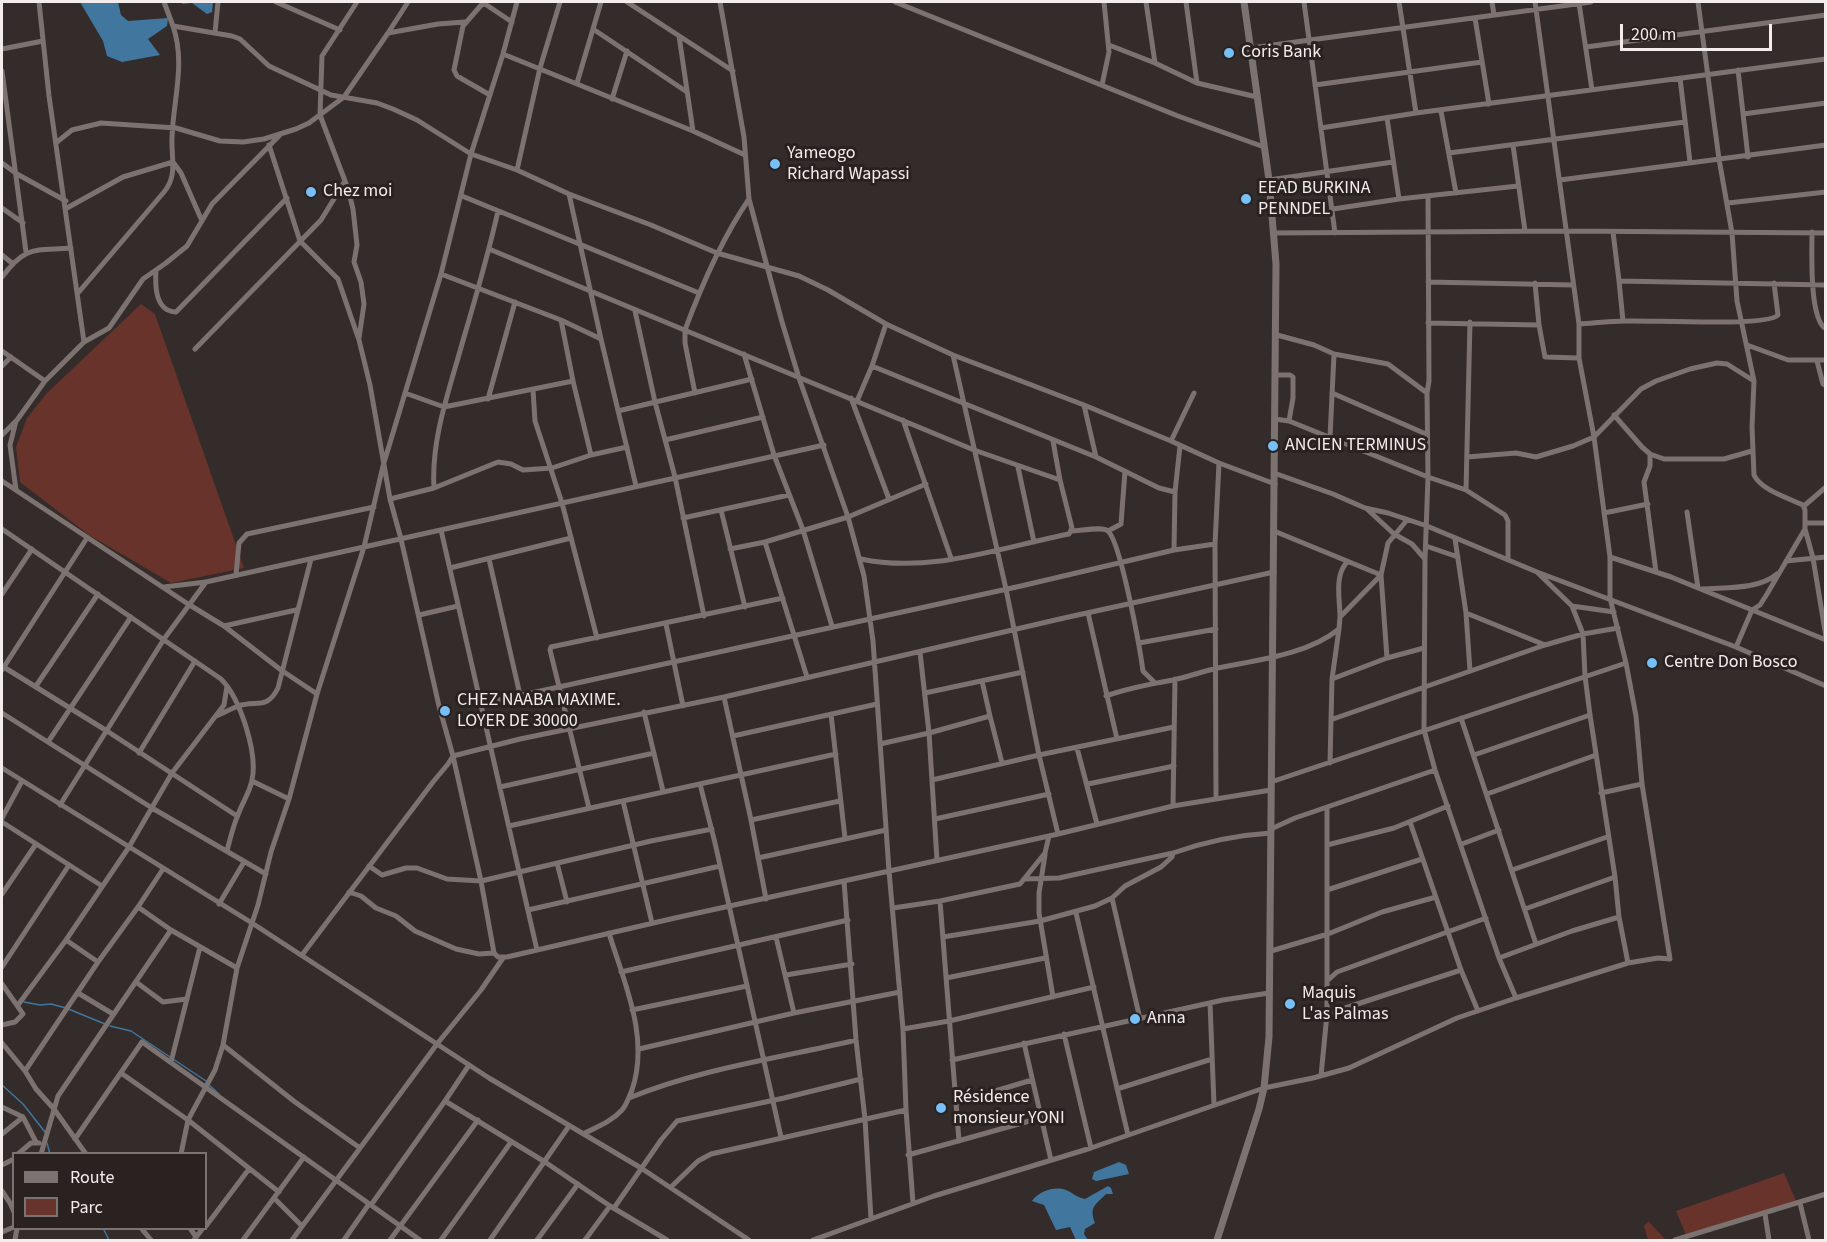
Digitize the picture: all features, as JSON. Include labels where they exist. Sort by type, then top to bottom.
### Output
[{"type":"street","points":[[39,2],[84,342]]},
{"type":"street","points":[[78,293],[169,186],[173,176],[172,128],[180,57],[178,42],[164,2]]},
{"type":"street","points":[[215,33],[219,2]]},
{"type":"street","points":[[276,2],[340,30]]},
{"type":"street","points":[[357,2],[322,56],[320,115],[353,209],[357,245],[354,262],[364,309],[359,340]]},
{"type":"street","points":[[57,142],[72,130],[101,123],[172,128],[220,141],[243,142],[283,134],[309,123],[344,97],[408,2]]},
{"type":"street","points":[[490,95],[455,74],[465,22],[482,2],[512,22]]},
{"type":"street","points":[[181,1152],[188,1120],[206,1088],[223,1045],[237,968],[266,874],[270,852],[289,799],[317,694],[364,547],[383,466],[441,274],[471,154],[517,2]]},
{"type":"street","points":[[517,170],[540,68],[560,2]]},
{"type":"street","points":[[577,83],[601,2]]},
{"type":"street","points":[[627,2],[733,71]]},
{"type":"street","points":[[720,2],[733,71],[749,199],[799,378],[824,444],[861,558],[870,619],[877,704],[903,1029],[913,1203]]},
{"type":"street","points":[[895,2],[1178,116],[1264,147]]},
{"type":"street","points":[[1102,85],[1109,45],[1104,2]]},
{"type":"street","points":[[1146,2],[1155,63]]},
{"type":"street","points":[[1186,2],[1197,83]]},
{"type":"street","points":[[1216,1240],[1264,1088],[1269,1037],[1271,951],[1272,659],[1277,335],[1274,233],[1269,180],[1244,2]]},
{"type":"street","points":[[1304,2],[1335,233]]},
{"type":"street","points":[[1399,2],[1416,114]]},
{"type":"street","points":[[1492,2],[1494,15]]},
{"type":"street","points":[[813,1240],[913,1203],[1091,1148],[1264,1088],[1349,1068],[1432,1029],[1516,998],[1628,963],[1658,958],[1670,959],[1641,784],[1640,744],[1626,663],[1610,598],[1610,557],[1594,437],[1579,358],[1579,324],[1535,2]]},
{"type":"street","points":[[1251,48],[1591,2]]},
{"type":"street","points":[[1698,2],[1719,159],[1732,233],[1734,282],[1754,381],[1752,451],[1755,478],[1772,491],[1804,506]]},
{"type":"street","points":[[1579,3],[1592,90]]},
{"type":"street","points":[[1586,47],[1826,15]]},
{"type":"street","points":[[1475,18],[1489,104]]},
{"type":"street","points":[[388,33],[438,24],[465,22]]},
{"type":"street","points":[[173,26],[240,39],[269,66],[331,95],[393,109],[417,120],[471,154],[517,170],[569,194],[717,253],[799,276],[886,324],[953,355],[1084,405],[1220,464],[1275,484]]},
{"type":"street","points":[[593,29],[687,92]]},
{"type":"street","points":[[679,36],[693,131]]},
{"type":"street","points":[[2,49],[43,41]]},
{"type":"street","points":[[1109,45],[1197,83],[1257,97]]},
{"type":"street","points":[[612,99],[627,51]]},
{"type":"street","points":[[503,54],[693,131],[745,155]]},
{"type":"street","points":[[1321,128],[1826,59]]},
{"type":"street","points":[[1316,85],[1482,62]]},
{"type":"street","points":[[1738,70],[1748,157]]},
{"type":"street","points":[[2,71],[26,252]]},
{"type":"street","points":[[1680,78],[1690,162]]},
{"type":"street","points":[[1743,114],[1826,103]]},
{"type":"street","points":[[1441,111],[1456,193]]},
{"type":"street","points":[[1387,118],[1398,199]]},
{"type":"street","points":[[1449,153],[1685,122]]},
{"type":"street","points":[[2,435],[45,381],[84,342],[109,328],[143,279],[187,246],[212,204],[269,145],[283,134]]},
{"type":"street","points":[[269,145],[300,241],[338,279],[359,340],[370,385],[390,499],[453,756],[481,881],[494,953]]},
{"type":"street","points":[[1513,145],[1525,231]]},
{"type":"street","points":[[1560,180],[1826,145]]},
{"type":"street","points":[[67,208],[123,177],[173,162]]},
{"type":"street","points":[[173,162],[181,173],[202,221]]},
{"type":"street","points":[[1269,180],[1394,162]]},
{"type":"street","points":[[2,163],[17,174],[66,201]]},
{"type":"street","points":[[195,350],[321,220],[345,181]]},
{"type":"street","points":[[1333,209],[1398,199],[1518,186]]},
{"type":"street","points":[[1728,203],[1826,192]]},
{"type":"street","points":[[569,194],[636,486]]},
{"type":"street","points":[[462,196],[699,293]]},
{"type":"street","points":[[1428,197],[1430,232],[1429,381],[1426,434],[1428,477],[1424,730],[1435,770],[1499,958],[1516,998]]},
{"type":"street","points":[[156,270],[155,288],[161,304],[171,312],[176,312],[287,198]]},
{"type":"street","points":[[696,393],[685,343],[685,330],[717,253],[749,199]]},
{"type":"street","points":[[2,208],[23,223]]},
{"type":"street","points":[[434,488],[433,460],[444,407],[479,288],[498,211]]},
{"type":"street","points":[[1613,232],[1623,321]]},
{"type":"street","points":[[1812,232],[1813,285],[1819,322],[1826,329]]},
{"type":"street","points":[[1274,233],[1826,232]]},
{"type":"street","points":[[2,277],[12,263],[26,252],[71,248]]},
{"type":"street","points":[[489,249],[974,450],[1060,480]]},
{"type":"street","points":[[2,255],[12,263]]},
{"type":"street","points":[[441,274],[561,320],[601,339]]},
{"type":"street","points":[[1428,282],[1573,285]]},
{"type":"street","points":[[1619,282],[1826,285]]},
{"type":"street","points":[[1535,283],[1545,357],[1579,358]]},
{"type":"street","points":[[1579,324],[1623,321],[1741,322],[1773,319],[1778,316],[1774,283]]},
{"type":"street","points":[[488,399],[515,302]]},
{"type":"street","points":[[635,311],[655,402],[675,477],[704,615]]},
{"type":"street","points":[[561,320],[591,455]]},
{"type":"street","points":[[1466,490],[1470,322]]},
{"type":"street","points":[[1428,323],[1539,325]]},
{"type":"street","points":[[857,401],[886,324]]},
{"type":"street","points":[[1277,335],[1314,345],[1334,354],[1388,364],[1427,393]]},
{"type":"street","points":[[1747,345],[1788,360],[1826,360]]},
{"type":"street","points":[[2,351],[45,381]]},
{"type":"street","points":[[744,354],[774,455],[803,530],[832,626]]},
{"type":"street","points":[[1330,437],[1334,354]]},
{"type":"street","points":[[953,355],[998,550],[1039,755],[1058,834]]},
{"type":"street","points":[[2,366],[11,357]]},
{"type":"street","points":[[1817,361],[1823,384],[1826,386]]},
{"type":"street","points":[[1467,457],[1516,453],[1536,457],[1594,437],[1641,389],[1690,369],[1717,363],[1727,364],[1754,381]]},
{"type":"street","points":[[872,366],[1096,457],[1159,488],[1175,492]]},
{"type":"street","points":[[1276,375],[1293,377],[1293,398],[1289,421]]},
{"type":"street","points":[[618,411],[752,379]]},
{"type":"street","points":[[405,393],[444,407],[573,381]]},
{"type":"street","points":[[532,390],[534,416],[562,503],[597,638]]},
{"type":"street","points":[[1171,441],[1194,393]]},
{"type":"street","points":[[1332,393],[1426,434]]},
{"type":"street","points":[[851,398],[889,499]]},
{"type":"street","points":[[1084,405],[1096,457]]},
{"type":"street","points":[[1614,416],[1650,454],[1670,459],[1724,459],[1752,451]]},
{"type":"street","points":[[665,440],[763,417]]},
{"type":"street","points":[[1275,419],[1289,421],[1466,490],[1505,515],[1508,521],[1508,560]]},
{"type":"street","points":[[16,420],[10,445],[16,490]]},
{"type":"street","points":[[903,420],[951,558]]},
{"type":"street","points":[[1053,441],[1072,531]]},
{"type":"street","points":[[164,588],[206,582],[824,444]]},
{"type":"street","points":[[1174,550],[1175,492],[1180,446]]},
{"type":"street","points":[[390,499],[434,488],[498,462],[511,464],[523,470],[552,468],[591,455],[627,447]]},
{"type":"street","points":[[1650,454],[1650,464],[1644,482],[1656,572]]},
{"type":"street","points":[[1216,798],[1215,544],[1220,464]]},
{"type":"street","points":[[1018,467],[1034,542]]},
{"type":"street","points":[[1108,531],[1121,524],[1125,471]]},
{"type":"street","points":[[1274,472],[1365,508],[1427,526],[1537,572],[1736,647],[1826,686]]},
{"type":"street","points":[[2,481],[224,626],[317,694]]},
{"type":"street","points":[[730,549],[765,542],[848,517],[926,484]]},
{"type":"street","points":[[1804,506],[1826,487]]},
{"type":"street","points":[[683,518],[789,495]]},
{"type":"street","points":[[1604,513],[1648,504]]},
{"type":"street","points":[[1610,557],[1700,588],[1826,638],[1813,558],[1805,526],[1804,506]]},
{"type":"street","points":[[236,575],[239,543],[248,534],[374,507]]},
{"type":"street","points":[[1365,508],[1394,534],[1412,544],[1425,560]]},
{"type":"street","points":[[721,510],[745,607]]},
{"type":"street","points":[[1687,512],[1700,588]]},
{"type":"street","points":[[1387,658],[1381,575],[1388,543],[1407,520]]},
{"type":"street","points":[[1805,526],[1826,523]]},
{"type":"street","points":[[1736,647],[1752,610],[1767,594],[1805,526]]},
{"type":"street","points":[[861,558],[890,564],[951,558],[1034,542],[1069,534],[1072,531],[1101,528],[1108,531],[1121,563],[1143,671],[1154,682]]},
{"type":"street","points":[[2,529],[227,684],[237,706],[252,759],[252,780],[237,816],[227,851]]},
{"type":"street","points":[[441,530],[537,950]]},
{"type":"street","points":[[1274,531],[1381,575]]},
{"type":"street","points":[[87,538],[2,668],[71,708],[237,816]]},
{"type":"street","points":[[450,568],[571,538]]},
{"type":"street","points":[[1455,539],[1466,613],[1470,671]]},
{"type":"street","points":[[765,542],[807,678]]},
{"type":"street","points":[[481,704],[1174,550],[1215,544]]},
{"type":"street","points":[[1426,546],[1458,556]]},
{"type":"street","points":[[2,594],[32,549]]},
{"type":"street","points":[[1785,561],[1826,557]]},
{"type":"street","points":[[216,717],[237,706],[264,704],[273,698],[278,688],[296,610],[311,559]]},
{"type":"street","points":[[489,559],[520,695]]},
{"type":"street","points":[[1330,763],[1333,719],[1332,679],[1340,617],[1339,583],[1342,568],[1347,562]]},
{"type":"street","points":[[302,955],[453,756],[569,728],[724,697],[1274,572]]},
{"type":"street","points":[[1537,572],[1572,606],[1583,634],[1585,676],[1600,793],[1628,963]]},
{"type":"street","points":[[1700,588],[1760,583],[1771,579],[1778,573]]},
{"type":"street","points":[[2,574],[10,579]]},
{"type":"street","points":[[1340,617],[1381,575]]},
{"type":"street","points":[[60,805],[164,639],[206,582]]},
{"type":"street","points":[[36,686],[98,594]]},
{"type":"street","points":[[589,808],[551,647],[783,598]]},
{"type":"street","points":[[419,615],[458,606]]},
{"type":"street","points":[[1572,606],[1614,612]]},
{"type":"street","points":[[224,626],[296,610]]},
{"type":"street","points":[[1088,613],[1117,739]]},
{"type":"street","points":[[1466,613],[1545,645]]},
{"type":"street","points":[[48,742],[131,617]]},
{"type":"street","points":[[666,624],[683,705]]},
{"type":"street","points":[[1333,719],[1545,645],[1583,634],[1618,628]]},
{"type":"street","points":[[1139,643],[1216,629]]},
{"type":"street","points":[[1106,696],[1216,668],[1272,659],[1330,636],[1339,629]]},
{"type":"street","points":[[1332,679],[1387,658],[1424,648]]},
{"type":"street","points":[[920,652],[929,734],[937,860]]},
{"type":"street","points":[[139,753],[195,661]]},
{"type":"street","points":[[292,1240],[437,1044],[481,990],[502,958],[1058,834],[1173,806],[1271,786],[1424,730],[1626,663]]},
{"type":"street","points":[[925,693],[1023,672]]},
{"type":"street","points":[[1173,806],[1174,679]]},
{"type":"street","points":[[982,681],[1002,763]]},
{"type":"street","points":[[18,1005],[66,940],[129,847],[172,773],[216,717],[226,699],[227,684]]},
{"type":"street","points":[[724,697],[766,899]]},
{"type":"street","points":[[733,736],[877,704]]},
{"type":"street","points":[[644,712],[663,791]]},
{"type":"street","points":[[2,713],[152,808],[266,874]]},
{"type":"street","points":[[831,714],[845,838]]},
{"type":"street","points":[[1474,755],[1590,714]]},
{"type":"street","points":[[880,744],[929,734],[990,716]]},
{"type":"street","points":[[1461,718],[1536,944]]},
{"type":"street","points":[[932,780],[1174,727]]},
{"type":"street","points":[[1077,747],[1097,824]]},
{"type":"street","points":[[500,787],[654,753]]},
{"type":"street","points":[[509,826],[836,754]]},
{"type":"street","points":[[1487,794],[1596,755]]},
{"type":"street","points":[[1088,784],[1174,766]]},
{"type":"street","points":[[2,768],[163,870],[252,923],[469,1065],[641,1168],[749,1240]]},
{"type":"street","points":[[1025,879],[1041,880],[1097,871],[1189,847],[1271,831],[1327,807],[1435,770]]},
{"type":"street","points":[[252,780],[289,799]]},
{"type":"street","points":[[22,781],[2,820],[102,886]]},
{"type":"street","points":[[700,784],[781,1137]]},
{"type":"street","points":[[1600,793],[1641,784]]},
{"type":"street","points":[[935,819],[1049,794]]},
{"type":"street","points":[[623,801],[652,923]]},
{"type":"street","points":[[751,820],[840,801]]},
{"type":"street","points":[[1327,845],[1410,822],[1448,806]]},
{"type":"street","points":[[1321,1076],[1328,1014],[1327,807]]},
{"type":"street","points":[[1410,822],[1461,970],[1478,1011]]},
{"type":"street","points":[[369,866],[382,875],[406,868],[417,868],[447,879],[481,881],[712,829]]},
{"type":"street","points":[[758,858],[886,830]]},
{"type":"street","points":[[1462,844],[1498,830]]},
{"type":"street","points":[[1049,836],[1041,880],[1040,921],[1053,997]]},
{"type":"street","points":[[1512,870],[1607,837]]},
{"type":"street","points":[[2,894],[36,844]]},
{"type":"street","points":[[893,908],[940,901],[1014,885],[1025,879],[1045,853]]},
{"type":"street","points":[[943,938],[1076,913],[1112,898],[1125,886],[1161,867],[1172,857],[1173,853]]},
{"type":"street","points":[[1327,890],[1422,859]]},
{"type":"street","points":[[219,904],[244,862]]},
{"type":"street","points":[[556,863],[567,902]]},
{"type":"street","points":[[2,967],[69,865]]},
{"type":"street","points":[[528,910],[720,866]]},
{"type":"street","points":[[25,1071],[163,870]]},
{"type":"street","points":[[1525,909],[1615,877]]},
{"type":"street","points":[[844,880],[856,1040],[865,1119],[871,1219]]},
{"type":"street","points":[[349,892],[361,896],[376,908],[396,916],[415,931],[456,949],[479,954],[494,953],[502,958]]},
{"type":"street","points":[[1271,951],[1328,934],[1382,912],[1436,897]]},
{"type":"street","points":[[1112,898],[1140,1019]]},
{"type":"street","points":[[940,901],[959,1141]]},
{"type":"street","points":[[138,907],[171,930],[237,968]]},
{"type":"street","points":[[1076,913],[1128,1135]]},
{"type":"street","points":[[1499,958],[1619,917]]},
{"type":"street","points":[[1327,982],[1337,972],[1486,918]]},
{"type":"street","points":[[621,972],[848,920]]},
{"type":"street","points":[[41,1152],[58,1096],[171,930]]},
{"type":"street","points":[[583,1134],[615,1118],[624,1108],[637,1070],[639,1048],[632,1010],[609,933]]},
{"type":"street","points":[[776,937],[794,1013]]},
{"type":"street","points":[[66,940],[98,962]]},
{"type":"street","points":[[171,1062],[200,947]]},
{"type":"street","points":[[946,978],[1046,958]]},
{"type":"street","points":[[786,975],[852,964]]},
{"type":"street","points":[[1327,965],[1337,972]]},
{"type":"street","points":[[1328,1014],[1461,970]]},
{"type":"street","points":[[136,981],[163,1002],[187,999]]},
{"type":"street","points":[[2,984],[23,1013],[12,1023],[2,1025]]},
{"type":"street","points":[[632,1010],[747,986]]},
{"type":"street","points":[[903,1029],[949,1021],[1094,987]]},
{"type":"street","points":[[639,1048],[853,1000],[900,992]]},
{"type":"street","points":[[78,993],[113,1014]]},
{"type":"street","points":[[952,1059],[1210,1003],[1269,993]]},
{"type":"street","points":[[1210,1003],[1214,1106]]},
{"type":"street","points":[[1064,1034],[1091,1148]]},
{"type":"street","points":[[629,1098],[658,1086],[856,1040]]},
{"type":"street","points":[[75,1139],[142,1042],[420,1240]]},
{"type":"street","points":[[1024,1043],[1051,1160]]},
{"type":"street","points":[[2,1044],[25,1071],[85,1152]]},
{"type":"street","points":[[223,1045],[295,1102],[360,1148]]},
{"type":"street","points":[[1117,1089],[1212,1059]]},
{"type":"street","points":[[346,1240],[469,1065]]},
{"type":"street","points":[[121,1073],[188,1120],[279,1192]]},
{"type":"street","points":[[585,1240],[677,1121],[861,1079]]},
{"type":"street","points":[[955,1103],[1032,1080]]},
{"type":"street","points":[[445,1101],[667,1240]]},
{"type":"street","points":[[2,1107],[23,1117],[36,1142]]},
{"type":"street","points":[[670,1187],[691,1166],[709,1155],[906,1110]]},
{"type":"street","points":[[2,1134],[23,1117]]},
{"type":"street","points":[[909,1155],[1040,1118]]},
{"type":"street","points":[[390,1240],[478,1120]]},
{"type":"street","points":[[490,1240],[569,1126]]},
{"type":"street","points":[[441,1240],[512,1142]]},
{"type":"street","points":[[20,1152],[31,1143],[44,1144]]},
{"type":"street","points":[[243,1240],[304,1157]]},
{"type":"street","points":[[207,1223],[249,1169]]},
{"type":"street","points":[[537,1240],[578,1184]]},
{"type":"street","points":[[2,1191],[12,1208]]},
{"type":"street","points":[[1675,1240],[1826,1194]]},
{"type":"street","points":[[275,1199],[302,1226]]},
{"type":"street","points":[[1800,1203],[1809,1240]]},
{"type":"street","points":[[1765,1214],[1769,1240]]},
{"type":"green space","points":[[141,304],[155,314],[244,568],[171,583],[89,535],[20,482],[16,447],[27,418],[47,393]]},
{"type":"green space","points":[[1784,1173],[1797,1203],[1686,1235],[1676,1211]]},
{"type":"green space","points":[[1648,1222],[1666,1240],[1648,1240],[1644,1226]]},
{"type":"water","points":[[80,2],[118,2],[121,15],[128,21],[168,18],[167,26],[148,39],[160,55],[122,62],[107,56],[103,41]]},
{"type":"water","points":[[183,2],[213,2],[212,12],[207,14],[192,3],[182,4]]},
{"type":"water","points":[[1119,1162],[1126,1165],[1129,1174],[1096,1181],[1092,1179],[1094,1172]]},
{"type":"water","points":[[1108,1186],[1113,1194],[1106,1194],[1094,1207],[1095,1223],[1085,1229],[1084,1234],[1088,1240],[1076,1240],[1070,1227],[1056,1230],[1044,1205],[1032,1201],[1042,1193],[1059,1189],[1085,1199]]},
{"type":"waterway","points":[[24,1002],[40,1005],[51,1004],[66,1008],[105,1024]]},
{"type":"waterway","points":[[110,1026],[131,1031],[206,1081]]},
{"type":"waterway","points":[[2,1085],[23,1104],[45,1132]]},
{"type":"waterway","points":[[209,1085],[219,1094]]},
{"type":"waterway","points":[[47,1143],[49,1152]]},
{"type":"waterway","points":[[104,1230],[109,1240]]},
{"type":"place","name":"Coris Bank","points":[[1229,53]]},
{"type":"place","name":"Yameogo Richard Wapassi","points":[[775,164]]},
{"type":"place","name":"Chez moi","points":[[311,192]]},
{"type":"place","name":"EEAD BURKINA PENNDEL","points":[[1246,199]]},
{"type":"place","name":"ANCIEN TERMINUS","points":[[1273,446]]},
{"type":"place","name":"Centre Don Bosco","points":[[1652,663]]},
{"type":"place","name":"CHEZ NAABA MAXIME. LOYER DE 30000","points":[[445,711]]},
{"type":"place","name":"Maquis L'as Palmas","points":[[1290,1004]]},
{"type":"place","name":"Anna","points":[[1135,1019]]},
{"type":"place","name":"Résidence monsieur YONI","points":[[941,1108]]}]
